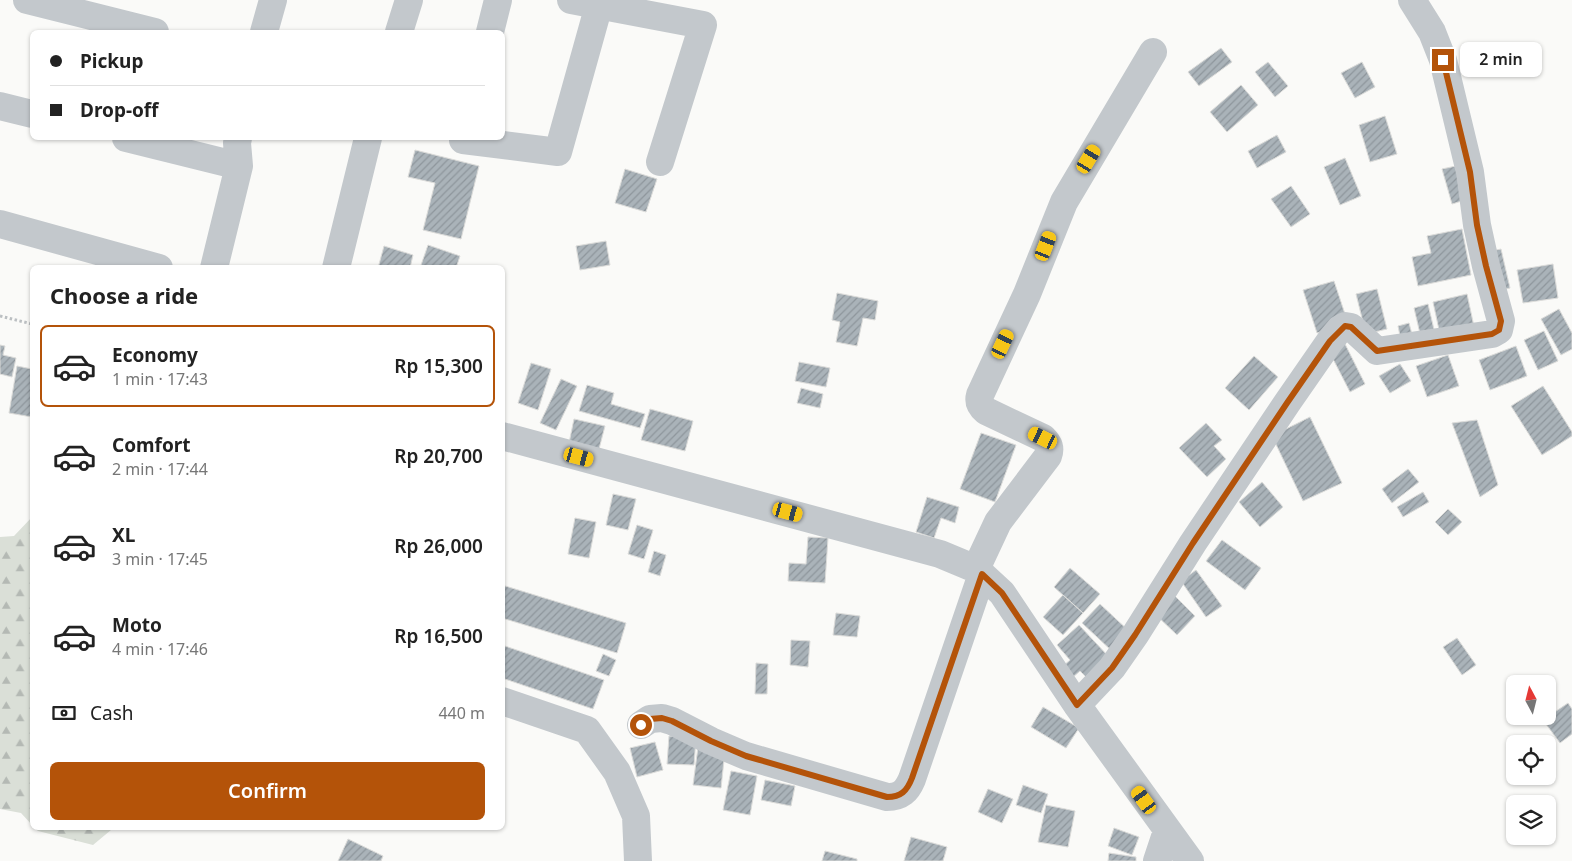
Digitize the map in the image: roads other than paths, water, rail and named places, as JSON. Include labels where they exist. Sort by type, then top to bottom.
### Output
[{"type":"street","points":[[27,0],[147,30]]},
{"type":"street","points":[[265,30],[273,0]]},
{"type":"street","points":[[400,30],[408,0]]},
{"type":"street","points":[[490,30],[498,0]]},
{"type":"street","points":[[571,0],[703,25],[660,162]]},
{"type":"street","points":[[1077,705],[1112,668],[1139,630],[1199,534],[1340,329],[1345,326],[1351,327],[1377,351],[1492,334],[1499,330],[1501,321],[1486,266],[1477,225],[1470,172],[1443,60],[1432,32],[1412,0]]},
{"type":"street","points":[[462,140],[558,152],[599,5]]},
{"type":"street","points":[[641,725],[650,719],[662,718],[746,756],[887,797],[902,794],[908,788],[979,572],[998,522],[1050,451],[1048,444],[1043,438],[986,411],[980,407],[978,400],[1026,294],[1064,202],[1153,52]]},
{"type":"street","points":[[0,106],[30,114]]},
{"type":"street","points":[[134,140],[239,166]]},
{"type":"street","points":[[215,265],[239,166],[238,140]]},
{"type":"street","points":[[337,265],[368,140]]},
{"type":"street","points":[[0,224],[149,265]]},
{"type":"street","points":[[505,437],[940,554],[979,572],[1002,593],[1077,705],[1190,861]]},
{"type":"street","points":[[505,702],[587,730],[617,772],[636,816],[638,861]]},
{"type":"street","points":[[1157,861],[1167,831]]}]
